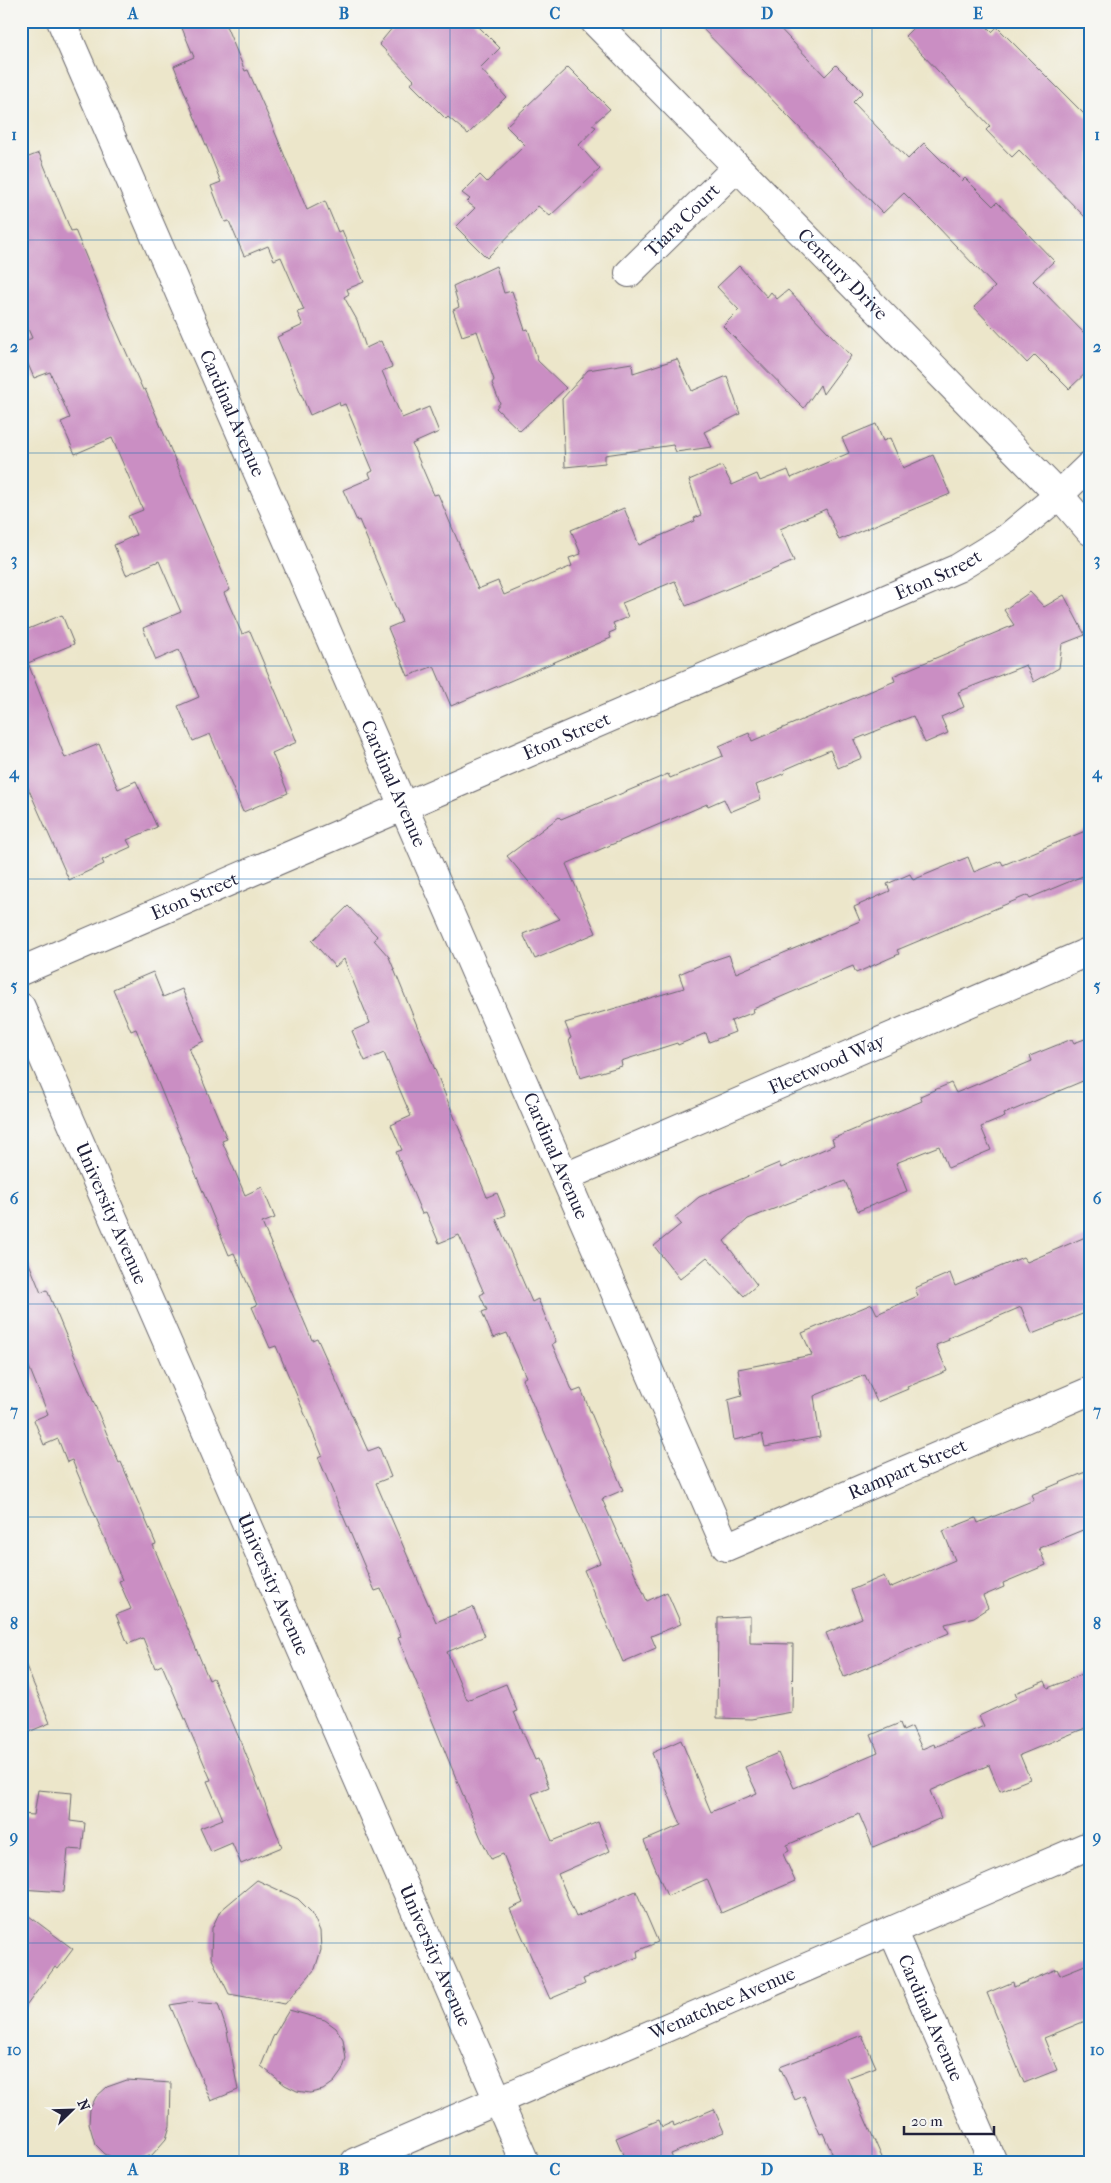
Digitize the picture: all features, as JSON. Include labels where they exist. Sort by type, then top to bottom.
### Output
[{"type":"street","name":"Cardinal Avenue","points":[[61,21],[726,1547]]},
{"type":"street","name":"Century Drive","points":[[594,21],[1059,495],[1090,531]]},
{"type":"street","name":"Tiara Court","points":[[629,273],[737,167]]},
{"type":"street","name":"Eton Street","points":[[21,971],[958,568],[1007,538],[1059,495],[1090,465]]},
{"type":"street","name":"Fleetwood Way","points":[[564,1177],[1090,951]]},
{"type":"street","name":"University Avenue","points":[[21,1007],[525,2162]]},
{"type":"street","name":"Rampart Street","points":[[726,1547],[1090,1391]]},
{"type":"street","name":"Wenatchee Avenue","points":[[355,2162],[1090,1845]]},
{"type":"street","name":"Cardinal Avenue","points":[[892,1930],[993,2162]]},
{"type":"building","points":[[179,21],[224,21],[245,71],[248,70],[307,210],[325,201],[338,232],[342,230],[364,282],[347,289],[349,294],[344,297],[357,320],[366,348],[381,341],[392,367],[382,371],[402,418],[429,407],[439,432],[412,444],[434,495],[438,494],[478,589],[498,581],[504,595],[572,566],[569,558],[581,554],[571,530],[624,508],[639,545],[695,521],[694,518],[701,515],[689,480],[722,466],[732,485],[757,474],[760,481],[788,470],[791,478],[849,453],[842,438],[876,424],[883,441],[890,438],[903,468],[933,455],[950,494],[839,540],[826,509],[780,529],[794,561],[686,606],[675,581],[622,603],[628,617],[613,623],[616,630],[609,633],[611,638],[451,706],[434,666],[408,676],[388,628],[402,622],[359,520],[357,521],[343,490],[371,478],[369,473],[373,471],[345,404],[340,406],[339,402],[310,415],[277,337],[303,325],[297,312],[304,310],[281,257],[274,260],[268,246],[244,256],[229,221],[225,222],[211,186],[221,182],[174,66],[194,57]]},
{"type":"building","points":[[398,21],[473,21],[500,48],[480,68],[506,97],[468,134],[448,117],[446,119],[411,84],[414,80],[379,44]]},
{"type":"building","points":[[695,21],[773,21],[825,76],[836,65],[863,92],[853,102],[908,159],[924,143],[962,181],[965,178],[993,206],[997,202],[1054,261],[1033,281],[1090,339],[1090,369],[1069,389],[1035,355],[1027,363],[974,307],[995,287],[936,225],[904,193],[883,213]]},
{"type":"building","points":[[920,21],[981,21],[992,32],[997,27],[1090,120],[1090,222],[1019,150],[1012,157],[986,130],[990,126],[905,36]]},
{"type":"building","points":[[568,67],[610,109],[592,125],[596,127],[579,145],[600,169],[550,216],[538,206],[487,258],[456,227],[475,208],[467,202],[470,199],[462,193],[480,175],[487,182],[525,145],[506,126]]},
{"type":"building","points":[[39,153],[71,231],[75,230],[112,320],[143,390],[145,389],[209,540],[230,590],[224,593],[242,634],[250,631],[297,742],[272,753],[288,793],[243,812],[210,734],[193,741],[178,706],[199,697],[179,650],[156,660],[143,628],[181,612],[159,561],[126,575],[114,545],[136,535],[128,516],[143,510],[112,438],[75,454],[61,422],[70,418],[50,372],[34,378],[21,348],[21,343],[32,338],[21,313],[21,160]]},
{"type":"building","points":[[496,266],[504,293],[512,291],[525,330],[528,329],[538,361],[566,388],[520,431],[496,408],[500,403],[492,383],[494,380],[477,331],[462,336],[453,310],[459,307],[453,286]]},
{"type":"building","points":[[739,266],[767,297],[771,292],[777,299],[788,290],[851,356],[823,394],[820,385],[804,408],[723,326],[739,310],[717,287]]},
{"type":"building","points":[[677,359],[692,391],[727,376],[740,414],[704,432],[712,447],[676,452],[673,445],[605,455],[605,463],[565,467],[562,399],[588,370],[632,363],[633,373]]},
{"type":"building","points":[[1030,592],[1044,607],[1064,595],[1085,635],[1062,644],[1059,668],[1034,682],[1026,665],[958,692],[964,707],[941,717],[948,733],[925,743],[913,716],[854,740],[862,758],[838,768],[830,750],[784,770],[785,773],[756,785],[761,799],[730,812],[724,799],[708,806],[707,804],[566,864],[596,933],[535,959],[523,934],[560,919],[507,856],[559,817],[561,819],[668,774],[670,778],[723,756],[719,746],[749,733],[752,741],[895,681],[893,676],[1014,625],[1004,610]]},
{"type":"building","points":[[62,615],[74,644],[28,663],[65,758],[99,744],[118,789],[136,781],[157,827],[127,840],[131,847],[102,860],[104,864],[69,880],[21,772],[21,632]]},
{"type":"building","points":[[1090,829],[1090,873],[1030,898],[1028,895],[897,950],[899,954],[856,973],[853,966],[753,1009],[754,1012],[731,1021],[735,1032],[709,1042],[706,1033],[678,1045],[677,1043],[621,1061],[622,1066],[580,1078],[569,1039],[571,1038],[565,1023],[684,988],[679,974],[705,963],[729,955],[736,973],[860,921],[854,907],[890,891],[887,884],[910,874],[913,880],[968,857],[974,872],[1001,861],[1003,865]]},
{"type":"building","points":[[348,906],[377,936],[374,940],[389,957],[487,1197],[497,1193],[506,1215],[496,1219],[532,1302],[538,1299],[556,1342],[552,1344],[573,1392],[581,1389],[623,1490],[602,1499],[647,1601],[667,1592],[681,1624],[651,1636],[656,1648],[623,1662],[584,1570],[600,1563],[522,1379],[526,1377],[507,1333],[493,1338],[482,1312],[487,1310],[480,1295],[484,1293],[459,1235],[439,1243],[426,1212],[422,1214],[396,1152],[402,1150],[391,1125],[411,1116],[384,1053],[365,1061],[352,1031],[370,1023],[344,959],[335,967],[312,941]]},
{"type":"building","points":[[153,972],[163,997],[182,989],[204,1041],[189,1048],[227,1139],[222,1141],[245,1195],[262,1187],[275,1218],[262,1223],[312,1340],[317,1338],[368,1451],[379,1447],[391,1477],[376,1483],[436,1622],[473,1607],[485,1636],[447,1652],[467,1700],[506,1684],[517,1711],[514,1712],[535,1760],[538,1759],[549,1787],[532,1794],[552,1841],[598,1822],[610,1851],[558,1874],[576,1917],[636,1891],[658,1942],[637,1951],[638,1957],[583,1979],[585,1984],[550,1999],[510,1909],[523,1903],[503,1854],[491,1859],[480,1836],[398,1638],[401,1637],[381,1589],[375,1591],[318,1457],[322,1455],[276,1346],[270,1348],[252,1307],[257,1305],[234,1253],[229,1255],[136,1029],[131,1031],[113,989]]},
{"type":"building","points":[[1090,1037],[1090,1078],[1004,1114],[1005,1117],[981,1127],[991,1150],[948,1168],[939,1146],[896,1163],[907,1191],[858,1211],[845,1181],[748,1219],[724,1241],[757,1285],[744,1296],[707,1257],[680,1279],[654,1246],[681,1224],[675,1217],[699,1197],[779,1163],[781,1168],[834,1145],[832,1139],[922,1101],[920,1096],[951,1083],[956,1093],[1032,1061],[1030,1056],[1072,1039],[1074,1043]]},
{"type":"building","points":[[1090,1235],[1090,1311],[1032,1334],[1021,1307],[936,1345],[947,1371],[907,1387],[908,1389],[877,1402],[865,1375],[814,1396],[820,1437],[765,1447],[762,1434],[734,1440],[728,1400],[742,1396],[738,1369],[812,1355],[802,1333],[872,1304],[877,1314],[918,1296],[915,1288],[950,1273],[955,1286],[1023,1257],[1027,1262]]},
{"type":"building","points":[[22,1246],[41,1293],[47,1290],[119,1463],[121,1462],[156,1544],[153,1545],[209,1680],[213,1678],[243,1747],[282,1847],[241,1864],[232,1843],[211,1852],[200,1828],[223,1819],[207,1781],[211,1780],[162,1665],[155,1668],[143,1638],[128,1644],[116,1615],[131,1609],[119,1581],[122,1580],[72,1460],[67,1462],[58,1439],[44,1445],[34,1420],[48,1414],[21,1347]]},
{"type":"building","points":[[1090,1470],[1090,1527],[1039,1548],[1046,1565],[1003,1583],[1004,1587],[983,1596],[988,1608],[974,1617],[945,1624],[949,1633],[844,1677],[826,1633],[862,1618],[851,1590],[884,1576],[889,1588],[955,1560],[943,1531],[976,1518],[978,1523],[1034,1500],[1031,1495]]},
{"type":"building","points":[[750,1616],[750,1643],[793,1644],[792,1712],[752,1719],[717,1718],[718,1618]]},
{"type":"building","points":[[21,1654],[50,1723],[21,1735]]},
{"type":"building","points":[[1090,1671],[1090,1726],[1020,1755],[1030,1779],[1000,1791],[989,1765],[930,1791],[941,1818],[873,1847],[859,1814],[787,1845],[789,1851],[783,1854],[795,1881],[721,1913],[707,1879],[667,1896],[644,1841],[681,1825],[652,1753],[681,1740],[711,1812],[757,1793],[745,1767],[778,1753],[794,1788],[878,1752],[871,1735],[900,1723],[903,1731],[912,1727],[922,1749],[934,1744],[935,1747],[984,1726],[979,1716],[1017,1698],[1015,1693],[1045,1681],[1048,1688]]},
{"type":"building","points":[[38,1790],[72,1793],[70,1821],[85,1823],[82,1850],[68,1849],[64,1892],[21,1889],[21,1814],[34,1815]]},
{"type":"building","points":[[257,1880],[298,1899],[312,1913],[320,1931],[321,1950],[315,1969],[285,2004],[229,1994],[211,1957],[212,1928],[220,1911]]},
{"type":"building","points":[[21,1910],[73,1949],[58,1969],[55,1967],[21,2013]]},
{"type":"building","points":[[1090,1963],[1090,2019],[1044,2038],[1057,2070],[1024,2083],[987,1993],[1013,1982],[1014,1987],[1057,1969],[1060,1975]]},
{"type":"building","points":[[188,2002],[218,2004],[227,2031],[238,2090],[211,2101],[170,2005]]},
{"type":"building","points":[[289,2010],[325,2020],[336,2028],[343,2039],[346,2059],[342,2071],[334,2082],[323,2090],[310,2093],[297,2091],[285,2085],[261,2066],[273,2037]]},
{"type":"building","points":[[862,2035],[876,2067],[847,2078],[884,2162],[836,2162],[823,2133],[820,2134],[804,2096],[795,2100],[780,2067]]},
{"type":"building","points":[[127,2080],[171,2083],[170,2126],[166,2139],[152,2155],[133,2162],[118,2160],[105,2154],[95,2144],[89,2123],[90,2109],[96,2097],[107,2087]]},
{"type":"building","points":[[714,2109],[724,2132],[671,2154],[674,2162],[626,2162],[616,2138],[659,2120],[662,2127],[673,2122],[674,2126]]}]
